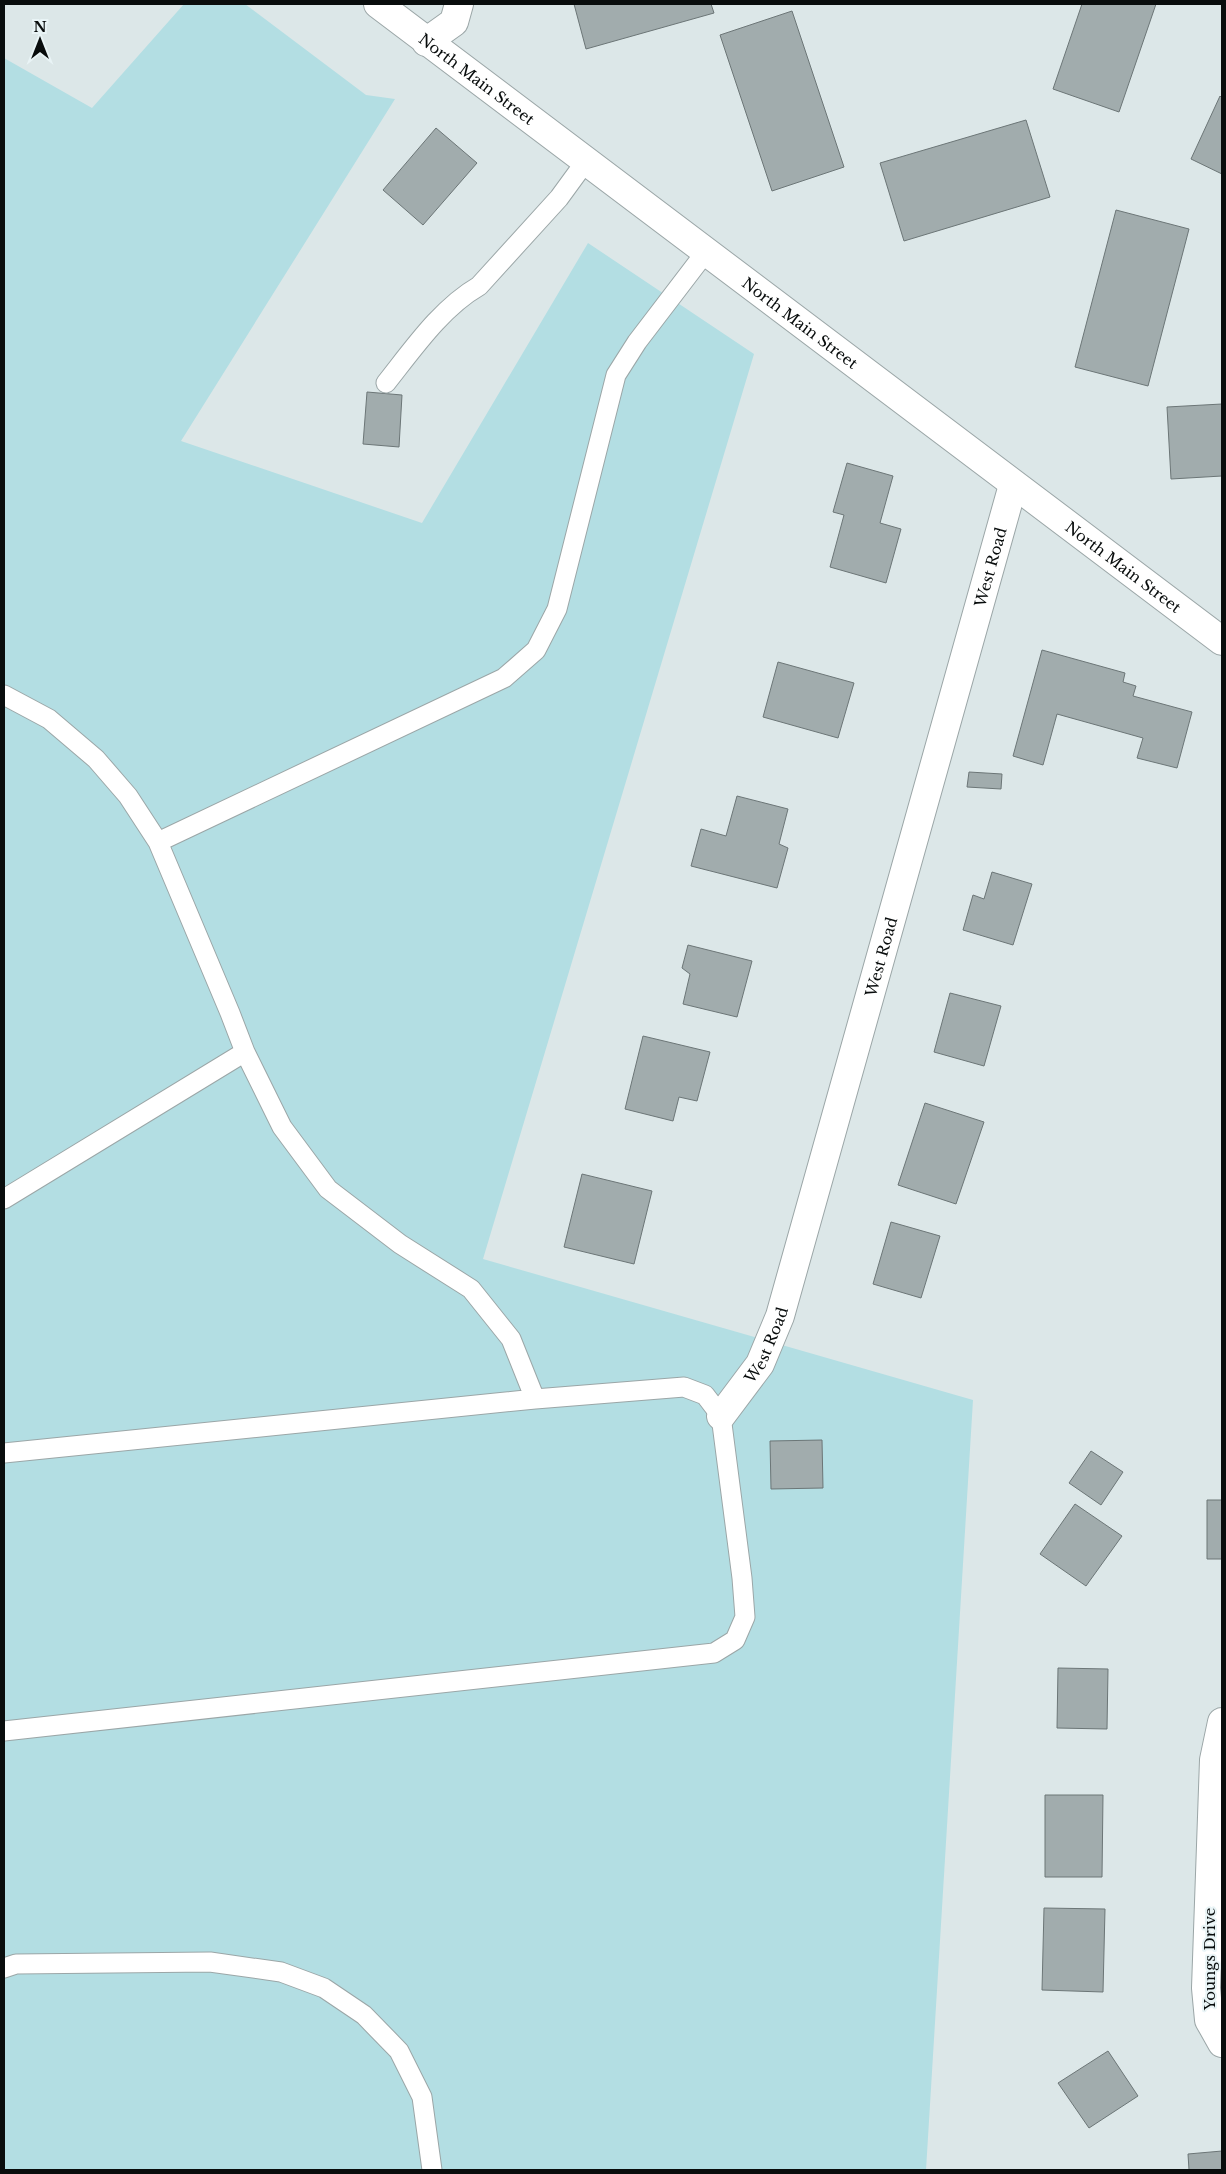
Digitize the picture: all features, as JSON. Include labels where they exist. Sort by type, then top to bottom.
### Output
[{"type":"street","name":"North Main Street","points":[[378,4],[705,253],[1222,641]]},
{"type":"street","points":[[426,42],[454,22],[459,4]]},
{"type":"street","name":"West Road","points":[[721,1416],[760,1364],[785,1299],[1013,485]]},
{"type":"street","name":"Youngs Drive","points":[[1222,1722],[1214,1760],[1206,1988],[1209,2020],[1222,2043]]},
{"type":"lane","points":[[386,383],[462,295],[478,286],[559,198],[586,161]]},
{"type":"lane","points":[[158,842],[504,678],[536,650],[557,609],[616,375],[636,342],[705,253]]},
{"type":"lane","points":[[4,695],[49,719],[96,759],[128,796],[158,842],[245,1052],[282,1127],[328,1189],[400,1244],[471,1289],[511,1339],[534,1399]]},
{"type":"lane","points":[[4,1199],[245,1052]]},
{"type":"lane","points":[[4,1453],[534,1399],[684,1387],[705,1395],[721,1416],[742,1578],[745,1617],[736,1640],[714,1653],[4,1731]]},
{"type":"lane","points":[[4,1968],[16,1964],[210,1962],[281,1972],[324,1988],[364,2015],[399,2051],[422,2097],[432,2170]]},
{"type":"shaded area","points":[[184,4],[245,4],[366,95],[395,99],[181,441],[422,523],[588,243],[754,354],[483,1259],[973,1400],[926,2170],[4,2170],[4,58],[92,108]]},
{"type":"building","points":[[574,4],[711,4],[714,13],[586,49]]},
{"type":"building","points":[[1082,4],[1156,4],[1119,112],[1053,89]]},
{"type":"building","points":[[792,11],[844,167],[772,191],[720,35]]},
{"type":"building","points":[[1220,96],[1222,98],[1222,174],[1191,159]]},
{"type":"building","points":[[1026,120],[1050,197],[904,241],[880,163]]},
{"type":"building","points":[[436,128],[477,163],[423,225],[383,190]]},
{"type":"building","points":[[1116,210],[1189,229],[1148,386],[1075,367]]},
{"type":"building","points":[[367,392],[402,395],[399,447],[363,444]]},
{"type":"building","points":[[1222,404],[1222,476],[1171,479],[1167,407]]},
{"type":"building","points":[[847,463],[893,476],[880,523],[901,529],[886,583],[830,567],[844,515],[833,512]]},
{"type":"building","points":[[1042,650],[1125,673],[1123,682],[1136,686],[1133,696],[1192,712],[1177,768],[1137,758],[1143,738],[1057,714],[1043,765],[1013,756]]},
{"type":"building","points":[[778,662],[854,683],[838,738],[763,717]]},
{"type":"building","points":[[969,772],[1002,774],[1001,789],[967,787]]},
{"type":"building","points":[[737,796],[788,809],[779,844],[788,848],[777,888],[691,866],[701,829],[726,836]]},
{"type":"building","points":[[992,872],[1032,884],[1013,945],[963,930],[973,895],[984,899]]},
{"type":"building","points":[[688,945],[752,961],[737,1017],[683,1004],[690,974],[682,968]]},
{"type":"building","points":[[950,993],[1001,1006],[984,1066],[934,1052]]},
{"type":"building","points":[[643,1036],[710,1052],[697,1101],[679,1097],[673,1121],[625,1109]]},
{"type":"building","points":[[925,1103],[984,1122],[956,1204],[898,1185]]},
{"type":"building","points":[[582,1174],[652,1191],[634,1264],[564,1247]]},
{"type":"building","points":[[891,1222],[940,1236],[921,1298],[873,1284]]},
{"type":"building","points":[[822,1440],[823,1488],[771,1489],[770,1441]]},
{"type":"building","points":[[1091,1451],[1123,1472],[1101,1505],[1069,1483]]},
{"type":"building","points":[[1207,1500],[1222,1500],[1222,1559],[1207,1559]]},
{"type":"building","points":[[1075,1504],[1122,1536],[1086,1586],[1040,1554]]},
{"type":"building","points":[[1058,1668],[1108,1669],[1107,1729],[1057,1728]]},
{"type":"building","points":[[1045,1795],[1103,1795],[1102,1877],[1045,1877]]},
{"type":"building","points":[[1044,1908],[1105,1909],[1103,1992],[1042,1990]]},
{"type":"building","points":[[1108,2051],[1138,2096],[1089,2128],[1058,2083]]},
{"type":"building","points":[[1222,2151],[1222,2170],[1189,2170],[1188,2154]]}]
